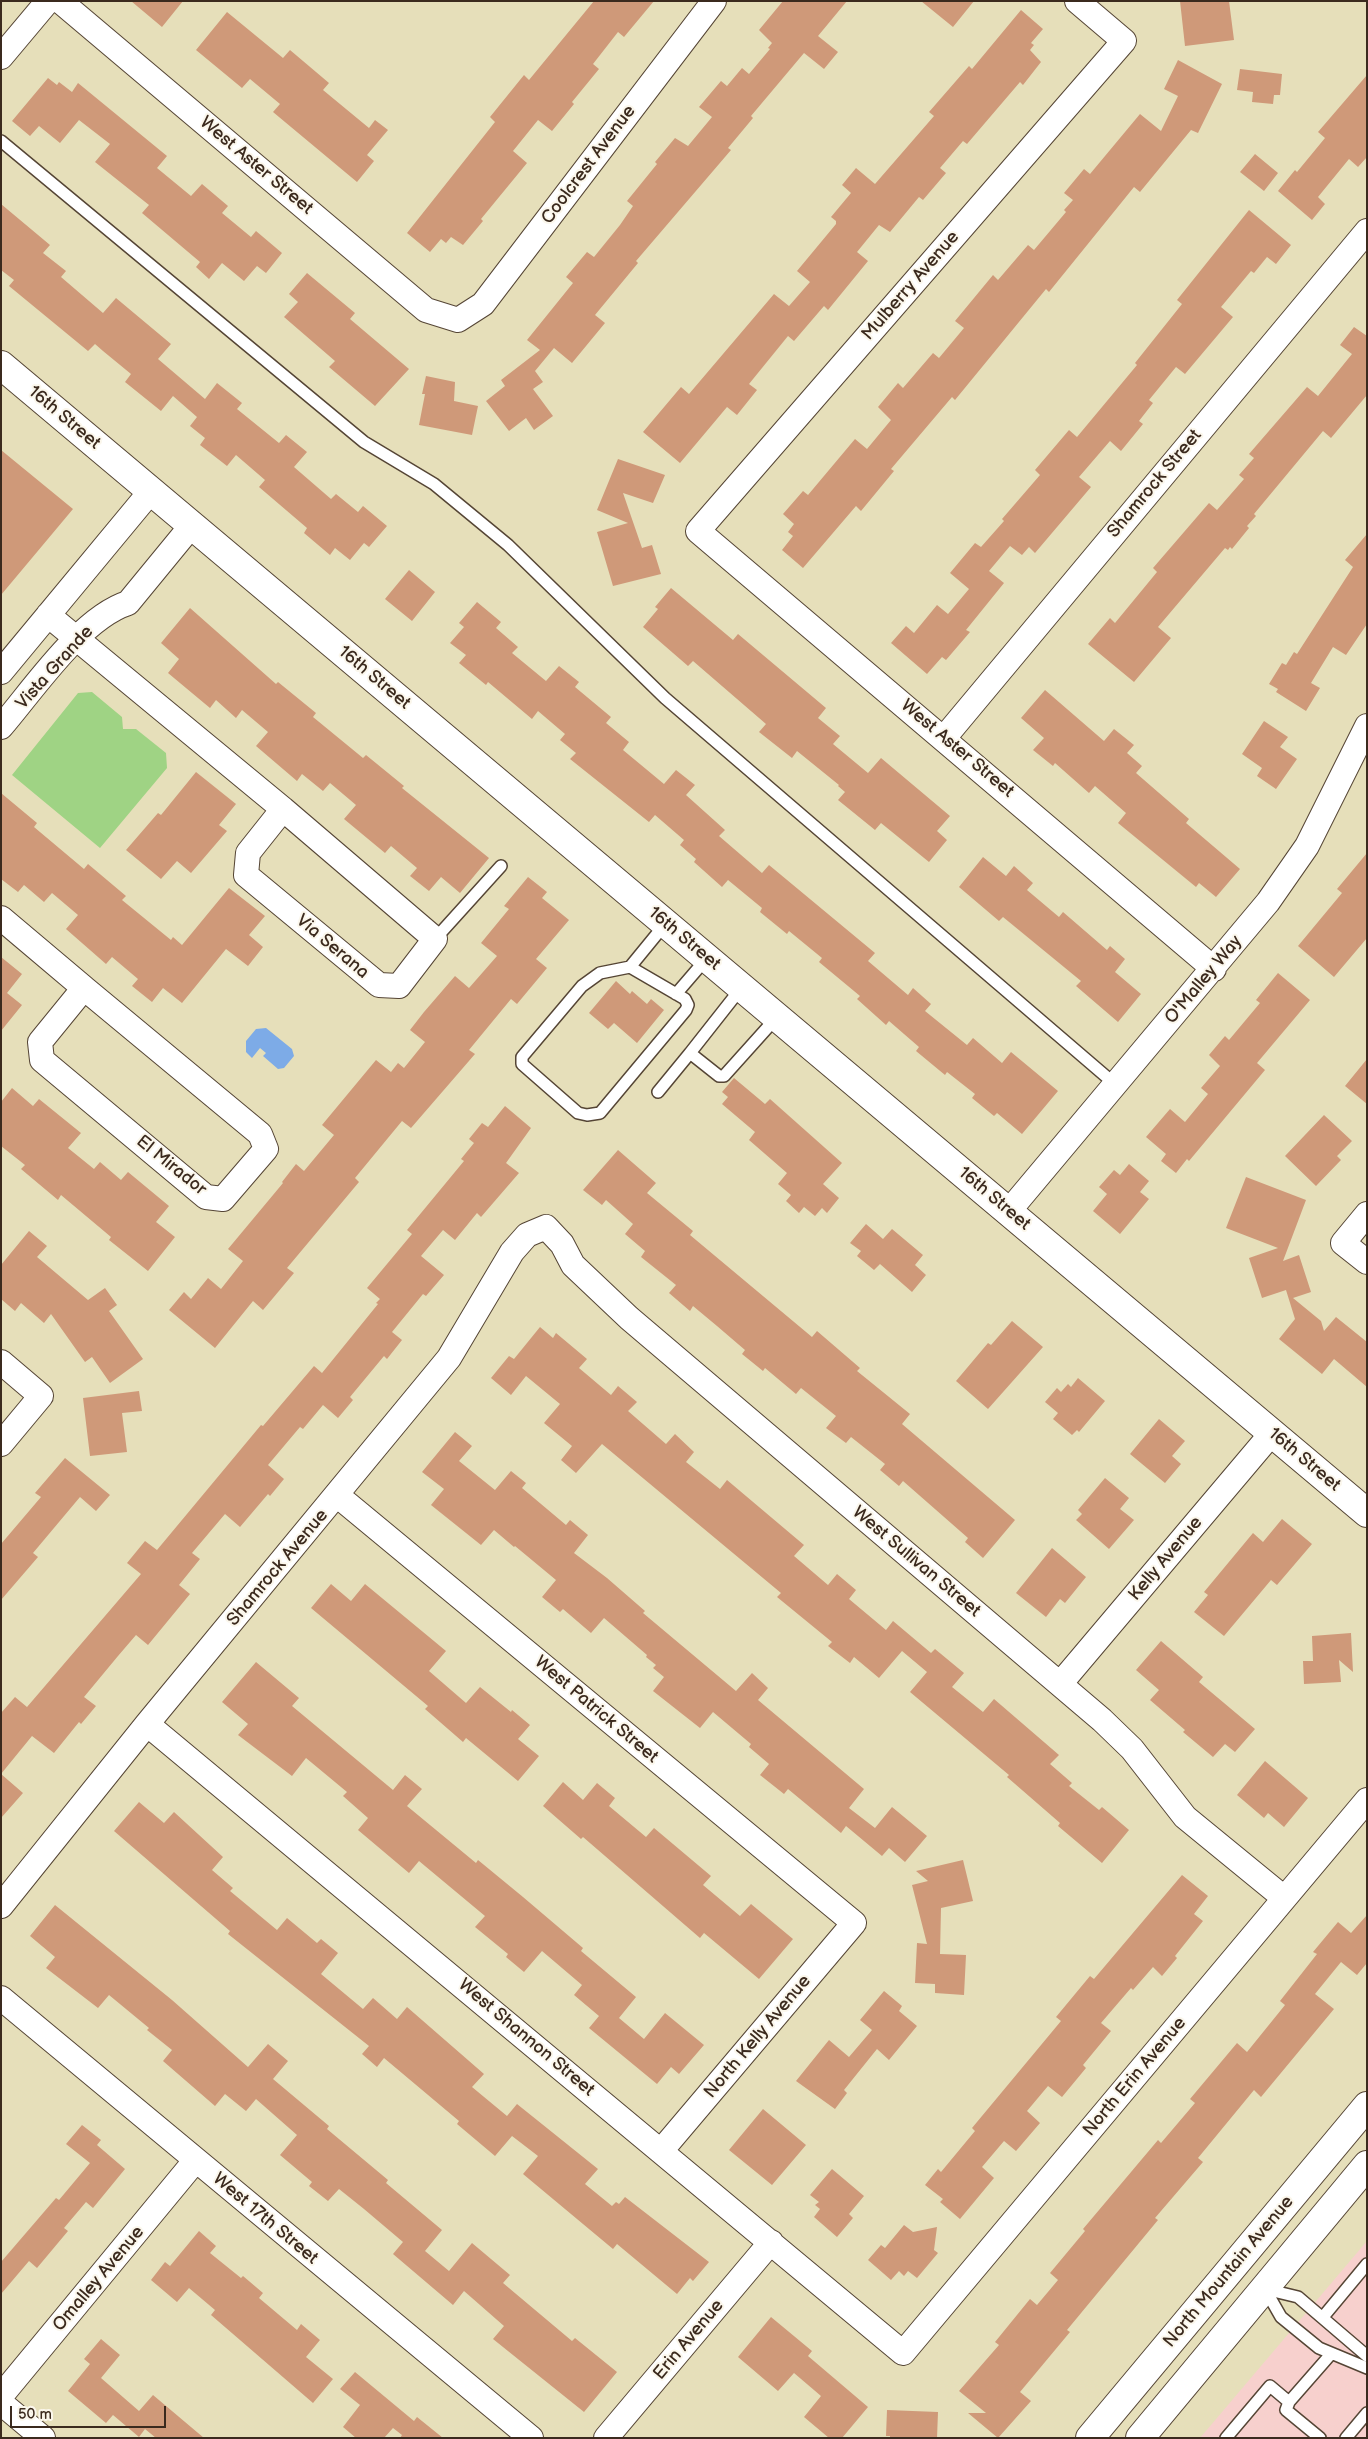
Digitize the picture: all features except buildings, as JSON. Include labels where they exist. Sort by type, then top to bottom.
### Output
[{"type":"main road","name":"16th Street","points":[[1,365],[1367,1513]]},
{"type":"main road","name":"North Mountain Avenue","points":[[1090,2438],[1238,2263],[1367,2106]]},
{"type":"main road","points":[[1140,2438],[1367,2165]]},
{"type":"main road","points":[[1238,2263],[1265,2289]]},
{"type":"street","points":[[1,57],[48,1]]},
{"type":"street","name":"West Aster Street","points":[[60,1],[426,310],[458,320]]},
{"type":"street","name":"Coolcrest Avenue","points":[[458,320],[483,304],[714,1]]},
{"type":"street","name":"Mulberry Avenue","points":[[698,530],[1124,41],[1077,1]]},
{"type":"street","name":"Shamrock Street","points":[[944,738],[1363,244]]},
{"type":"street","points":[[28,695],[1,673],[151,491]]},
{"type":"street","name":"Vista Grande","points":[[1,728],[76,638],[118,606],[128,603],[192,525]]},
{"type":"street","name":"West Aster Street","points":[[698,530],[1214,969]]},
{"type":"street","points":[[48,615],[283,809],[436,939]]},
{"type":"street","name":"O'Malley Way","points":[[1009,1212],[1214,969],[1268,902],[1306,846],[1367,726]]},
{"type":"street","name":"Via Serana","points":[[283,809],[248,853],[246,875],[379,985],[399,986],[436,939]]},
{"type":"street","name":"El Mirador","points":[[1,918],[260,1134],[266,1150],[223,1199],[206,1198],[42,1060],[40,1042],[84,988]]},
{"type":"street","points":[[1367,1214],[1343,1243],[1367,1262]]},
{"type":"street","name":"Shamrock Avenue","points":[[1,1906],[147,1724],[338,1496],[449,1358],[512,1252],[527,1235],[546,1227]]},
{"type":"street","name":"West Sullivan Street","points":[[546,1227],[562,1244],[573,1264],[629,1318],[1060,1684],[1132,1749],[1185,1817],[1284,1898]]},
{"type":"street","points":[[1,1362],[41,1396],[1,1444]]},
{"type":"street","name":"Kelly Avenue","points":[[1060,1684],[1272,1433]]},
{"type":"street","name":"West Patrick Street","points":[[338,1496],[854,1923]]},
{"type":"street","name":"West Shannon Street","points":[[147,1724],[903,2353]]},
{"type":"street","name":"North Erin Avenue","points":[[903,2353],[1367,1800]]},
{"type":"street","name":"North Kelly Avenue","points":[[661,2151],[854,1923]]},
{"type":"street","name":"West 17th Street","points":[[1,1998],[530,2438]]},
{"type":"street","name":"Omalley Avenue","points":[[1,2396],[195,2161]]},
{"type":"street","name":"Erin Avenue","points":[[606,2438],[771,2242]]},
{"type":"street","points":[[1,2403],[43,2438]]},
{"type":"lane","points":[[1,141],[364,442],[434,484],[508,545],[665,698],[1116,1084]]},
{"type":"lane","points":[[436,939],[501,866]]},
{"type":"lane","points":[[630,967],[685,999],[688,1005],[686,1010],[600,1112],[587,1115],[578,1113],[522,1064],[522,1057],[582,986],[600,973],[630,967],[666,923]]},
{"type":"lane","points":[[676,994],[707,958]]},
{"type":"lane","points":[[658,1092],[742,987]]},
{"type":"lane","points":[[690,1052],[719,1076],[724,1076],[777,1016]]},
{"type":"lane","points":[[1323,2317],[1367,2264]]},
{"type":"lane","points":[[1265,2289],[1298,2297],[1367,2356]]},
{"type":"lane","points":[[1265,2289],[1281,2317],[1319,2348],[1367,2368]]},
{"type":"lane","points":[[1320,2438],[1286,2410],[1289,2402],[1331,2354]]},
{"type":"lane","points":[[1226,2438],[1270,2386],[1289,2402]]},
{"type":"lane","points":[[1346,2438],[1367,2414]]},
{"type":"shaded area","points":[[1367,2241],[1367,2438],[1200,2438]]},
{"type":"green space","points":[[92,692],[122,717],[123,729],[136,729],[166,753],[167,768],[100,848],[12,775],[78,693]]},
{"type":"water","points":[[266,1028],[292,1049],[294,1056],[284,1068],[278,1069],[263,1056],[266,1053],[260,1048],[252,1058],[246,1052],[246,1041],[256,1029]]}]
